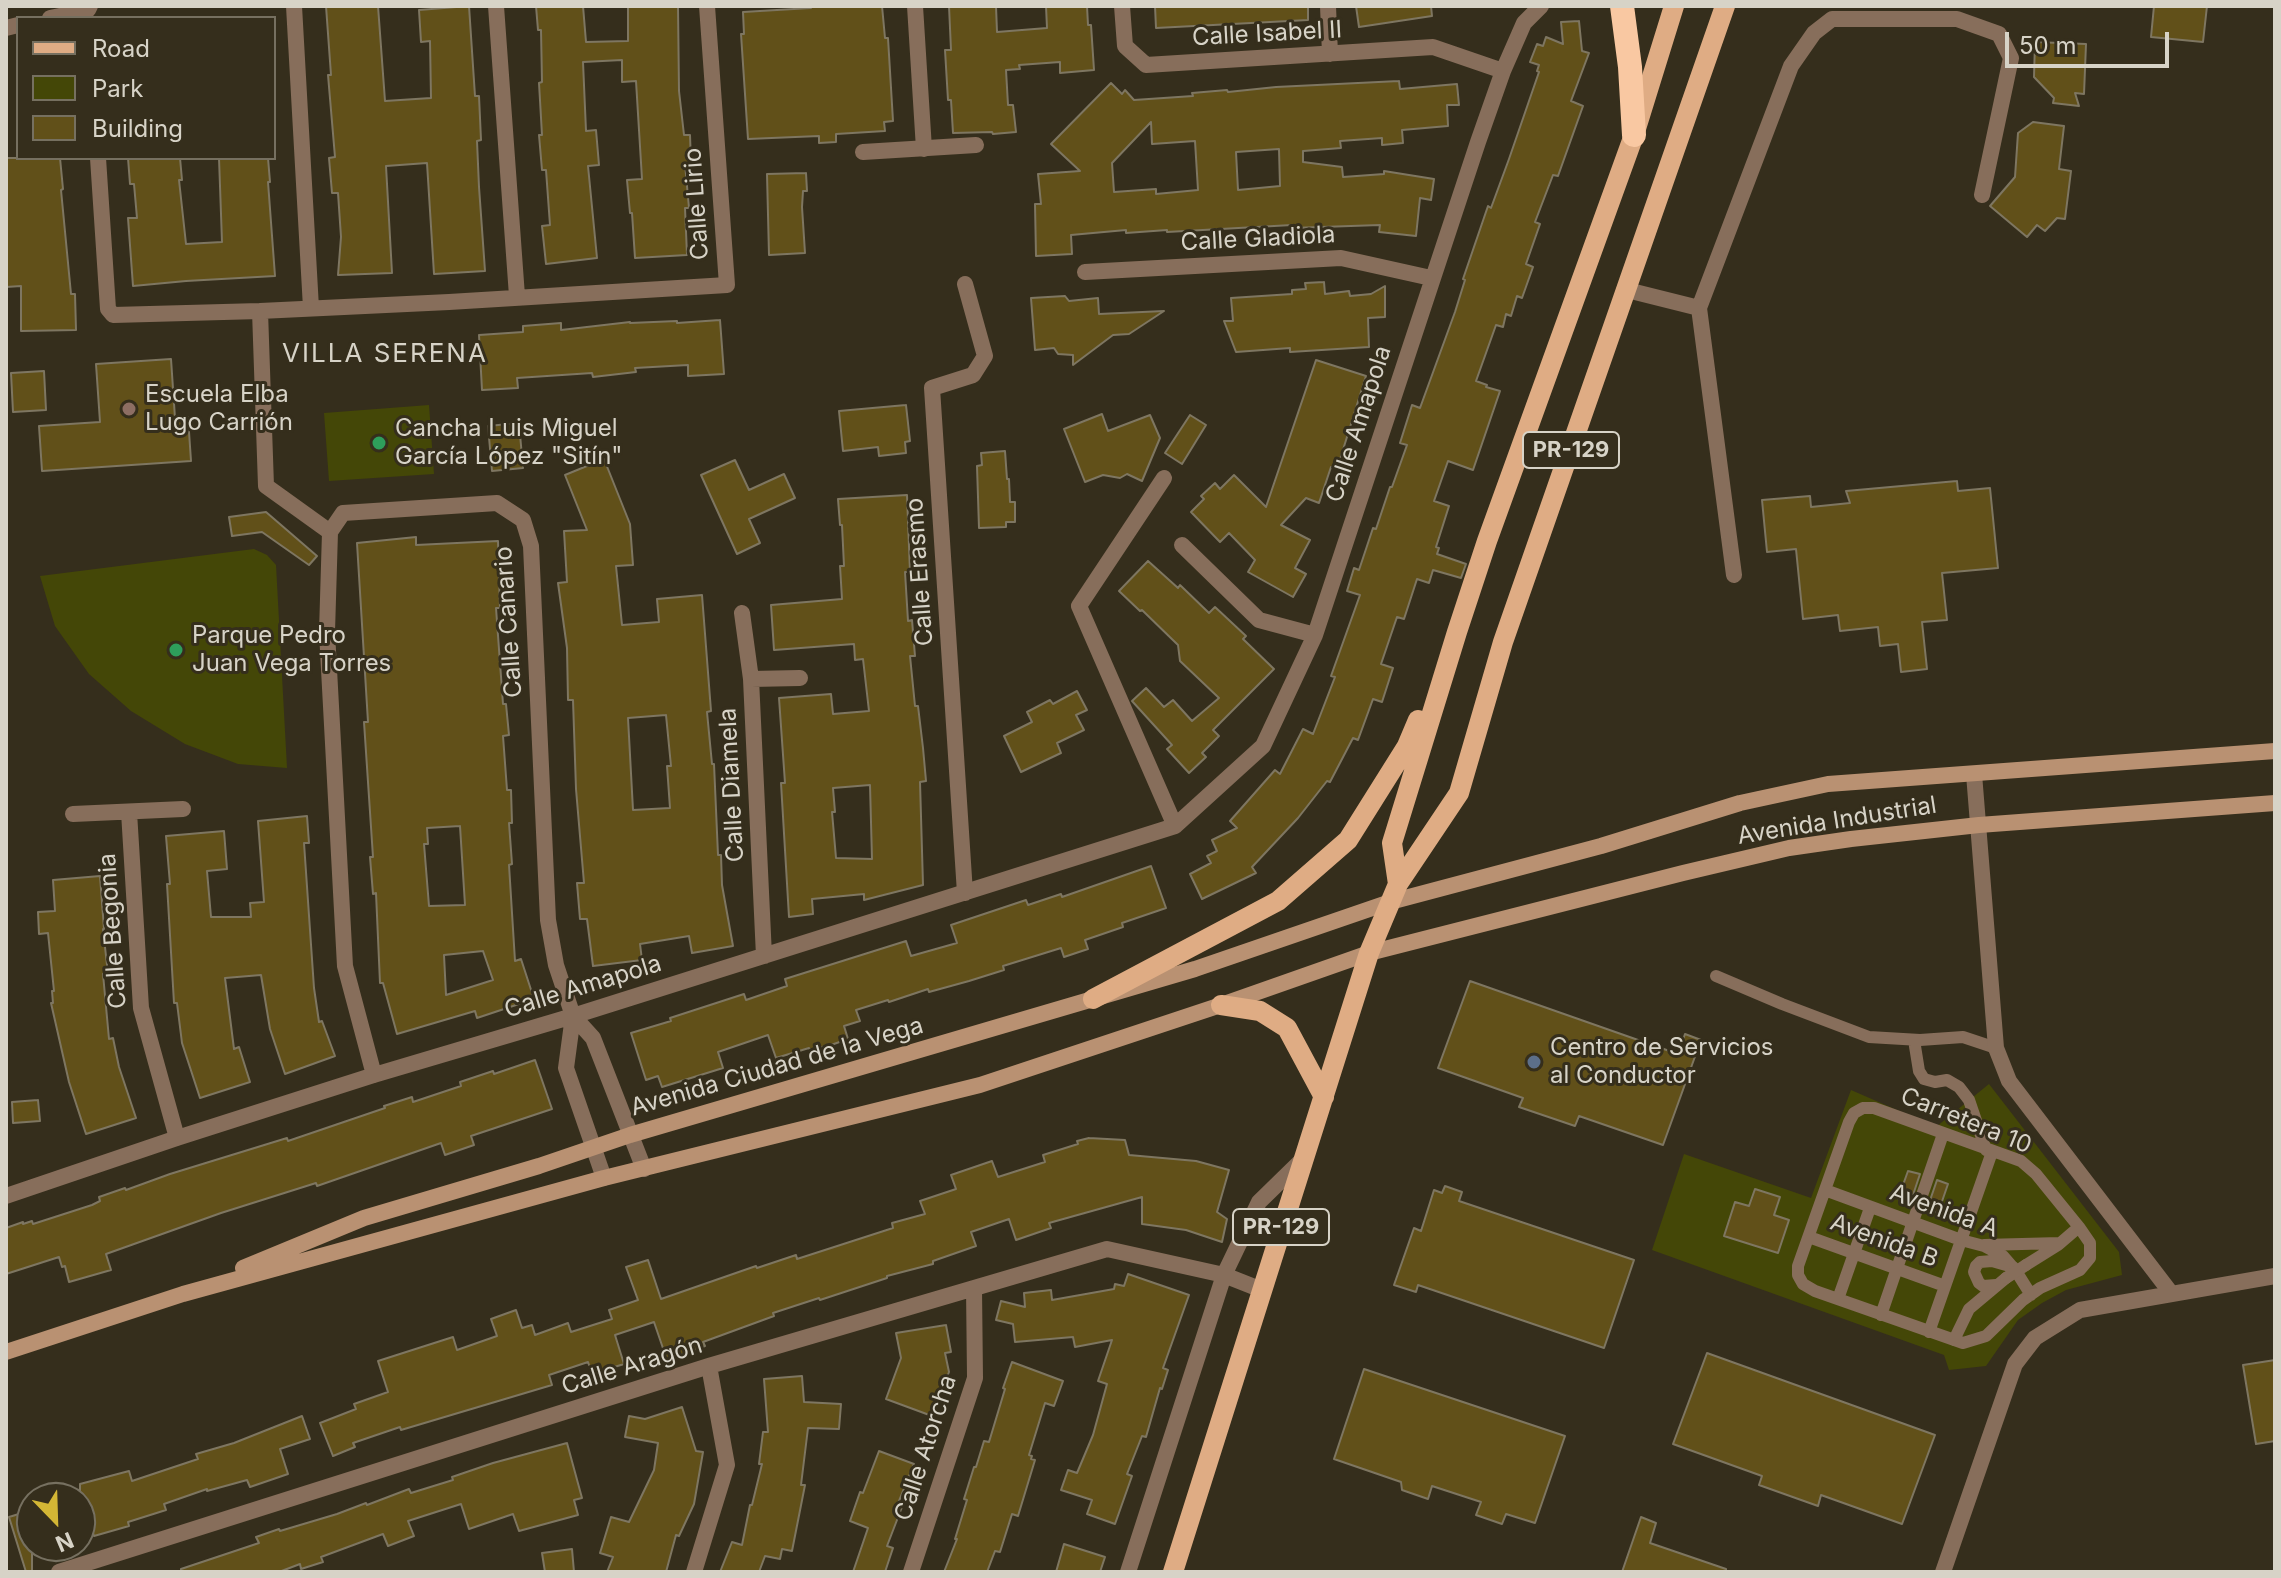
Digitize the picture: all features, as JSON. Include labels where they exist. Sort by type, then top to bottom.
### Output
[{"type":"highway","points":[[1622,6],[1634,135]]},
{"type":"main road","name":"PR-129","points":[[1394,893],[1392,843],[1457,632],[1634,135],[1674,6]]},
{"type":"main road","name":"PR-129","points":[[1173,1572],[1369,953],[1394,893],[1459,793],[1503,642],[1725,6]]},
{"type":"main road","points":[[1093,999],[1278,901],[1348,840],[1407,746],[1457,632]]},
{"type":"main road","points":[[1221,1005],[1260,1011],[1287,1028],[1324,1097]]},
{"type":"street","points":[[294,6],[311,308]]},
{"type":"street","points":[[496,6],[517,296]]},
{"type":"street","name":"Calle Lirio","points":[[98,160],[108,309],[113,315],[260,311],[727,285],[707,6]]},
{"type":"street","points":[[915,6],[924,149]]},
{"type":"street","name":"Calle Isabel II","points":[[1122,6],[1125,46],[1146,65],[1433,47],[1503,71]]},
{"type":"street","points":[[1328,6],[1330,54]]},
{"type":"street","name":"Calle Amapola","points":[[6,1196],[374,1075],[573,1016],[1175,826],[1263,746],[1315,635],[1431,278],[1503,71],[1524,23],[1541,6]]},
{"type":"street","points":[[61,16],[89,11]]},
{"type":"street","points":[[1734,575],[1699,308],[1791,66],[1814,33],[1832,19],[1957,19],[1999,34],[2011,58],[1982,195]]},
{"type":"street","points":[[863,152],[976,145]]},
{"type":"street","name":"Calle Gladiola","points":[[1085,272],[1341,258],[1431,278]]},
{"type":"street","name":"Calle Erasmo","points":[[965,284],[985,356],[973,375],[932,388],[965,893]]},
{"type":"street","points":[[1627,290],[1699,308]]},
{"type":"street","points":[[260,311],[266,486],[330,532],[327,632],[345,966],[374,1075]]},
{"type":"street","points":[[1164,478],[1079,606],[1175,826]]},
{"type":"street","name":"Calle Canario","points":[[330,532],[343,513],[497,503],[523,520],[531,546],[548,920],[556,965],[573,1016],[593,1038],[644,1169]]},
{"type":"street","points":[[1182,545],[1259,620],[1315,635]]},
{"type":"street","name":"Calle Diamela","points":[[742,613],[751,679],[764,956]]},
{"type":"street","points":[[751,679],[800,678]]},
{"type":"street","name":"Avenida Industrial","points":[[1394,893],[1601,846],[1740,803],[1828,784],[2275,751]]},
{"type":"street","points":[[1974,774],[1996,1048],[2009,1081],[2171,1293]]},
{"type":"street","name":"Avenida Industrial","points":[[1369,953],[1789,848],[1979,825],[2275,803]]},
{"type":"street","points":[[73,814],[183,809]]},
{"type":"street","name":"Calle Begonia","points":[[129,812],[141,1008],[177,1138]]},
{"type":"street","name":"Avenida Ciudad de la Vega","points":[[183,1294],[364,1218],[539,1166],[630,1135],[1195,969],[1394,893]]},
{"type":"street","name":"Avenida Ciudad de la Vega","points":[[6,1352],[183,1294],[604,1178],[980,1085],[1369,953]]},
{"type":"street","points":[[573,1016],[566,1068],[604,1178]]},
{"type":"street","points":[[1128,1572],[1224,1275],[1259,1202],[1302,1160]]},
{"type":"street","name":"Calle Aragón","points":[[59,1572],[709,1366],[1107,1249],[1224,1275],[1262,1290]]},
{"type":"street","points":[[1943,1572],[2015,1364],[2035,1338],[2080,1310],[2275,1276]]},
{"type":"street","name":"Calle Atorcha","points":[[911,1572],[975,1378],[974,1288]]},
{"type":"street","points":[[694,1572],[727,1465],[709,1366]]},
{"type":"lane","points":[[1716,976],[1869,1037],[1914,1040],[1963,1037],[1996,1048]]},
{"type":"lane","points":[[1914,1040],[1919,1071],[1924,1079],[1935,1082],[1947,1080],[1959,1087],[1969,1100],[1989,1151],[1929,1332]]},
{"type":"lane","name":"Carretera 10","points":[[1863,1108],[1874,1108],[1989,1151],[2021,1161],[2036,1174],[2079,1227],[2090,1243],[2090,1258],[2080,1270],[2031,1295],[1986,1336],[1963,1343],[1803,1284],[1798,1275],[1798,1266],[1854,1113],[1863,1108]]},
{"type":"lane","points":[[1881,1315],[1943,1134]]},
{"type":"lane","name":"Avenida A","points":[[1825,1190],[2003,1256],[2010,1274],[2031,1295]]},
{"type":"lane","points":[[1838,1299],[1870,1208]]},
{"type":"lane","points":[[1954,1340],[1969,1309],[2010,1274],[2060,1243],[2079,1227]]},
{"type":"lane","name":"Avenida B","points":[[1809,1237],[1945,1286]]},
{"type":"lane","points":[[1980,1245],[2060,1243]]},
{"type":"green space","name":"Cancha Luis Miguel García López \"Sitín\"","points":[[429,405],[434,474],[329,481],[324,413]]},
{"type":"green space","name":"Parque Pedro Juan Vega Torres","points":[[254,549],[267,555],[276,565],[287,768],[238,764],[185,744],[131,711],[89,674],[55,626],[40,576]]},
{"type":"green space","points":[[1989,1084],[2119,1252],[2122,1275],[2066,1290],[2042,1303],[2018,1320],[1986,1366],[1949,1370],[1944,1355],[1652,1250],[1684,1154],[1811,1198],[1851,1090],[1936,1127]]},
{"type":"building","points":[[326,6],[378,6],[385,101],[431,98],[430,41],[421,42],[419,10],[469,6],[475,96],[479,96],[481,140],[477,141],[485,271],[434,274],[427,163],[386,166],[392,273],[338,275],[341,237],[338,193],[332,193],[329,158],[335,157]]},
{"type":"building","points":[[536,6],[583,6],[586,42],[628,41],[628,6],[678,6],[679,91],[684,135],[690,135],[691,163],[685,164],[689,208],[685,208],[687,255],[635,258],[627,180],[642,179],[636,81],[622,82],[622,60],[583,62],[586,131],[596,130],[599,165],[588,166],[597,258],[546,264],[542,226],[550,225],[546,170],[542,170],[539,135],[542,135],[539,83],[542,82],[541,30],[538,30]]},
{"type":"building","points":[[811,6],[882,6],[885,38],[888,38],[893,121],[884,122],[885,131],[836,134],[836,142],[819,143],[819,136],[748,139],[741,34],[744,34],[743,12]]},
{"type":"building","points":[[949,6],[996,6],[997,32],[1047,28],[1046,6],[1087,6],[1094,70],[1060,73],[1060,62],[1019,65],[1020,69],[1006,70],[1008,105],[1013,105],[1016,132],[953,133],[945,50],[951,50]]},
{"type":"building","points":[[1155,6],[1308,6],[1308,20],[1156,28]]},
{"type":"building","points":[[1356,6],[1431,6],[1432,16],[1359,27]]},
{"type":"building","points":[[2154,6],[2207,6],[2203,42],[2151,37]]},
{"type":"building","points":[[1579,21],[1582,51],[1589,53],[1571,101],[1583,106],[1558,176],[1553,175],[1535,222],[1540,224],[1526,264],[1533,267],[1522,298],[1517,296],[1511,316],[1506,314],[1503,327],[1496,325],[1476,381],[1500,391],[1473,470],[1448,461],[1434,501],[1449,506],[1436,547],[1439,548],[1437,554],[1466,564],[1461,578],[1433,570],[1429,583],[1417,579],[1404,619],[1397,617],[1381,664],[1393,668],[1382,702],[1373,699],[1358,740],[1353,738],[1330,782],[1327,781],[1298,818],[1252,867],[1256,873],[1202,899],[1190,874],[1211,863],[1207,856],[1217,851],[1212,840],[1237,828],[1230,821],[1275,770],[1280,774],[1303,729],[1313,734],[1335,677],[1331,676],[1360,595],[1347,591],[1354,568],[1359,570],[1373,528],[1376,529],[1392,487],[1407,445],[1400,443],[1412,405],[1420,408],[1455,312],[1488,206],[1491,208],[1509,159],[1539,72],[1539,65],[1530,62],[1537,44],[1543,46],[1546,37],[1563,44],[1561,22]]},
{"type":"building","points":[[2035,42],[2086,44],[2084,94],[2075,93],[2079,106],[2053,103],[2054,98],[2034,77]]},
{"type":"building","points":[[1399,81],[1400,89],[1457,84],[1459,105],[1447,105],[1448,126],[1402,130],[1403,143],[1382,145],[1382,138],[1340,141],[1341,148],[1303,151],[1303,162],[1342,167],[1343,177],[1384,174],[1384,171],[1434,179],[1431,200],[1420,198],[1416,236],[1379,232],[1380,225],[1292,228],[1292,225],[1126,233],[1126,230],[1071,235],[1072,254],[1036,256],[1035,204],[1041,204],[1038,174],[1080,171],[1051,144],[1111,83],[1122,94],[1125,90],[1134,100],[1276,87]],"holes":[[[1151,122],[1152,144],[1195,141],[1198,190],[1156,194],[1156,189],[1114,192],[1112,163]],[[1279,149],[1280,186],[1238,190],[1236,152]]]},
{"type":"building","points":[[2033,122],[2064,126],[2059,169],[2071,171],[2065,219],[2057,218],[2045,231],[2037,225],[2027,237],[1990,206],[2015,177],[2018,133]]},
{"type":"building","points":[[6,158],[60,160],[76,330],[21,331],[21,286],[6,287]]},
{"type":"building","points":[[128,160],[180,160],[182,180],[179,180],[186,244],[222,242],[219,160],[268,160],[275,276],[133,286],[128,218],[137,218],[134,184],[130,184]]},
{"type":"building","points":[[806,173],[807,191],[803,191],[802,207],[805,253],[769,255],[767,174]]},
{"type":"building","points":[[1324,282],[1325,294],[1349,291],[1350,296],[1371,294],[1385,286],[1385,317],[1368,318],[1369,347],[1236,352],[1224,321],[1233,321],[1231,298],[1292,294],[1292,290],[1306,289],[1305,283]]},
{"type":"building","points":[[1065,296],[1069,301],[1098,298],[1099,314],[1164,311],[1129,334],[1113,335],[1073,365],[1073,355],[1058,354],[1054,348],[1035,350],[1031,298]]},
{"type":"building","points":[[720,320],[724,374],[688,376],[688,365],[635,368],[636,372],[593,377],[592,373],[517,378],[518,388],[482,390],[479,335],[523,332],[523,326],[561,323],[561,330],[630,322]]},
{"type":"building","points":[[171,359],[175,418],[188,417],[191,461],[42,471],[39,426],[100,422],[96,364]]},
{"type":"building","points":[[1316,360],[1366,376],[1337,469],[1331,467],[1319,503],[1306,498],[1281,525],[1310,540],[1295,568],[1306,574],[1293,597],[1248,572],[1255,560],[1229,533],[1220,542],[1191,512],[1204,499],[1201,496],[1215,483],[1220,489],[1234,475],[1266,507]]},
{"type":"building","points":[[44,371],[46,410],[13,412],[11,373]]},
{"type":"building","points":[[906,405],[910,441],[905,442],[906,453],[879,456],[878,447],[843,451],[839,411]]},
{"type":"building","points":[[1102,414],[1108,431],[1150,415],[1160,438],[1142,481],[1127,474],[1120,478],[1103,475],[1085,482],[1064,429]]},
{"type":"building","points":[[1190,415],[1206,425],[1182,464],[1165,453]]},
{"type":"building","points":[[519,423],[523,468],[492,471],[488,426]]},
{"type":"building","points":[[1005,451],[1010,502],[1015,502],[1015,522],[1006,522],[1006,527],[979,528],[977,466],[982,465],[981,453]]},
{"type":"building","points":[[604,459],[630,524],[633,565],[616,566],[622,625],[659,622],[657,599],[702,595],[718,855],[721,855],[722,885],[733,946],[692,953],[689,936],[640,944],[642,960],[593,966],[587,919],[580,919],[577,883],[584,883],[573,700],[568,700],[567,648],[558,583],[567,582],[564,531],[587,530],[565,475]],"holes":[[[666,715],[671,766],[667,766],[670,808],[633,810],[628,718]]]},
{"type":"building","points":[[735,460],[749,490],[784,474],[795,498],[749,519],[760,543],[737,554],[701,475]]},
{"type":"building","points":[[1957,481],[1958,491],[1990,488],[1998,568],[1942,573],[1947,620],[1922,622],[1927,669],[1901,672],[1898,644],[1880,646],[1878,627],[1840,631],[1838,615],[1803,619],[1796,549],[1767,552],[1762,500],[1810,496],[1811,507],[1850,503],[1846,491]]},
{"type":"building","points":[[907,495],[910,572],[905,572],[908,621],[912,620],[915,656],[910,656],[926,781],[920,782],[923,885],[864,900],[864,894],[812,899],[813,914],[789,917],[779,698],[831,694],[833,714],[869,711],[863,659],[855,660],[854,644],[774,650],[771,605],[842,599],[840,566],[844,566],[838,499]],"holes":[[[870,785],[872,859],[836,858],[833,788]]]},
{"type":"building","points":[[266,512],[317,556],[309,565],[262,532],[232,536],[229,517]]},
{"type":"building","points":[[416,537],[416,545],[498,541],[500,608],[496,608],[503,704],[506,704],[509,735],[503,736],[507,790],[511,790],[512,823],[509,823],[512,864],[509,865],[515,961],[521,959],[534,999],[477,1018],[475,1011],[397,1034],[383,983],[380,983],[376,893],[373,894],[370,857],[373,857],[364,722],[368,722],[357,543]],"holes":[[[460,826],[465,905],[429,906],[424,844],[428,844],[427,828]],[[483,951],[493,980],[446,995],[444,955]]]},
{"type":"building","points":[[1148,561],[1178,588],[1180,585],[1209,613],[1215,607],[1246,636],[1243,639],[1274,669],[1213,730],[1219,736],[1202,753],[1206,757],[1189,773],[1167,749],[1172,745],[1132,701],[1146,688],[1164,707],[1173,700],[1192,721],[1219,698],[1180,661],[1178,645],[1119,591]]},
{"type":"building","points":[[1077,691],[1087,710],[1076,715],[1084,730],[1057,743],[1061,753],[1021,772],[1004,736],[1032,722],[1027,712],[1050,700],[1053,704]]},
{"type":"building","points":[[307,816],[309,843],[304,843],[314,988],[319,1022],[322,1021],[335,1056],[285,1074],[270,1029],[261,975],[225,978],[234,1049],[239,1047],[250,1082],[200,1098],[182,1043],[177,1003],[174,1003],[166,836],[224,831],[227,869],[207,871],[211,917],[251,917],[250,903],[264,902],[258,821]]},
{"type":"building","points":[[1151,866],[1166,908],[1085,940],[1088,949],[1064,957],[1061,948],[1003,966],[1004,970],[969,981],[929,992],[928,989],[856,1010],[860,1021],[844,1026],[848,1039],[831,1045],[776,1058],[768,1035],[718,1052],[723,1068],[662,1087],[658,1076],[646,1080],[631,1033],[744,994],[746,1000],[787,986],[785,979],[906,941],[911,956],[957,943],[951,925],[1026,900],[1028,905],[1061,894],[1062,897]]},
{"type":"building","points":[[100,876],[108,974],[103,974],[109,1039],[113,1038],[136,1118],[86,1134],[69,1082],[51,1003],[54,991],[48,933],[39,934],[38,912],[55,911],[53,880]]},
{"type":"building","points":[[1470,981],[1678,1054],[1685,1034],[1701,1040],[1663,1145],[1579,1116],[1575,1126],[1519,1107],[1523,1098],[1438,1068]]},
{"type":"building","points":[[535,1060],[552,1109],[471,1136],[474,1145],[445,1155],[441,1143],[317,1186],[316,1183],[221,1213],[106,1254],[111,1270],[69,1282],[59,1257],[6,1274],[6,1228],[23,1222],[32,1221],[33,1224],[92,1205],[100,1201],[99,1197],[125,1188],[287,1138],[288,1141],[412,1097],[413,1102],[461,1086],[460,1082]]},
{"type":"building","points":[[38,1100],[40,1121],[13,1123],[12,1102]]},
{"type":"building","points":[[1089,1138],[1125,1140],[1129,1155],[1196,1161],[1229,1170],[1217,1212],[1227,1219],[1222,1242],[1186,1230],[1142,1224],[1142,1197],[1049,1223],[1051,1228],[1016,1240],[1009,1219],[971,1232],[976,1246],[933,1261],[933,1264],[773,1313],[774,1316],[703,1342],[705,1346],[667,1360],[654,1322],[615,1335],[624,1364],[592,1374],[588,1362],[549,1375],[552,1385],[401,1430],[400,1427],[353,1443],[355,1447],[333,1456],[320,1423],[356,1409],[354,1404],[388,1392],[378,1361],[453,1337],[457,1350],[497,1336],[491,1319],[516,1310],[522,1328],[532,1325],[535,1335],[568,1323],[571,1332],[612,1319],[609,1310],[638,1300],[626,1267],[648,1260],[661,1299],[756,1266],[796,1255],[797,1259],[893,1228],[892,1223],[925,1214],[920,1201],[956,1189],[951,1175],[992,1161],[998,1177],[1045,1162],[1043,1155]]},
{"type":"building","points":[[1908,1171],[1920,1174],[1910,1204],[1898,1199]]},
{"type":"building","points":[[1937,1180],[1948,1184],[1938,1213],[1927,1209]]},
{"type":"building","points":[[1445,1186],[1462,1192],[1459,1201],[1634,1260],[1604,1348],[1418,1285],[1416,1292],[1394,1285],[1414,1228],[1421,1231],[1434,1190],[1442,1193]]},
{"type":"building","points":[[1755,1189],[1780,1197],[1774,1215],[1789,1220],[1778,1253],[1724,1236],[1735,1202],[1749,1206]]},
{"type":"building","points":[[1128,1274],[1189,1295],[1163,1368],[1168,1370],[1146,1437],[1142,1436],[1127,1474],[1132,1476],[1115,1524],[1087,1514],[1092,1500],[1061,1490],[1068,1470],[1077,1473],[1093,1435],[1107,1384],[1098,1381],[1112,1340],[1075,1347],[1073,1337],[1015,1342],[1013,1324],[996,1320],[1001,1301],[1025,1307],[1024,1293],[1051,1290],[1052,1300],[1114,1289],[1115,1284],[1124,1286]]},
{"type":"building","points":[[946,1325],[951,1352],[945,1353],[949,1372],[932,1416],[886,1399],[901,1358],[896,1333]]},
{"type":"building","points":[[1707,1353],[1935,1435],[1902,1524],[1821,1495],[1818,1506],[1759,1485],[1762,1476],[1673,1444]]},
{"type":"building","points":[[2275,1360],[2275,1441],[2256,1444],[2243,1365]]},
{"type":"building","points":[[1012,1362],[1063,1381],[1054,1406],[1045,1403],[1029,1455],[1035,1460],[1018,1516],[1012,1514],[1000,1552],[995,1551],[987,1572],[944,1572],[957,1539],[974,1467],[984,1441],[989,1442]]},
{"type":"building","points":[[1364,1369],[1565,1436],[1535,1523],[1506,1514],[1502,1524],[1476,1515],[1481,1502],[1432,1486],[1428,1499],[1402,1490],[1401,1482],[1334,1459]]},
{"type":"building","points":[[802,1376],[804,1402],[841,1404],[839,1429],[808,1428],[801,1485],[805,1485],[792,1551],[782,1549],[780,1559],[765,1556],[759,1572],[720,1572],[732,1542],[742,1545],[762,1464],[759,1464],[763,1432],[768,1432],[764,1379]]},
{"type":"building","points":[[682,1407],[696,1451],[703,1452],[694,1504],[679,1536],[676,1535],[666,1572],[607,1572],[613,1557],[600,1553],[611,1517],[629,1522],[654,1470],[658,1443],[625,1437],[629,1416],[645,1419]]},
{"type":"building","points":[[302,1416],[310,1439],[280,1449],[288,1474],[250,1487],[247,1480],[207,1489],[164,1504],[166,1510],[128,1522],[129,1526],[96,1535],[96,1482],[88,1482],[129,1471],[132,1481],[198,1459],[196,1454],[234,1443]]},
{"type":"building","points":[[567,1443],[582,1498],[574,1500],[578,1515],[519,1531],[513,1514],[469,1529],[461,1504],[408,1521],[414,1536],[388,1546],[383,1534],[321,1557],[323,1562],[301,1569],[300,1564],[279,1572],[181,1572],[181,1569],[259,1543],[256,1537],[279,1529],[367,1505],[409,1489],[411,1493],[493,1463]]},
{"type":"building","points":[[879,1451],[914,1464],[897,1506],[902,1507],[887,1546],[893,1548],[885,1572],[853,1572],[868,1528],[850,1521]]},
{"type":"building","points":[[16,1515],[16,1540],[9,1517]]},
{"type":"building","points":[[1641,1517],[1656,1523],[1650,1543],[1726,1569],[1726,1572],[1622,1572]]},
{"type":"building","points":[[1064,1544],[1105,1557],[1100,1572],[1056,1572]]},
{"type":"building","points":[[572,1549],[574,1572],[545,1572],[542,1553]]},
{"type":"building","points":[[23,1562],[32,1562],[32,1572],[26,1572]]},
{"type":"place","name":"Escuela Elba Lugo Carrión","points":[[129,409]]},
{"type":"place","name":"Cancha Luis Miguel García López \"Sitín\"","points":[[379,443]]},
{"type":"place","name":"Parque Pedro Juan Vega Torres","points":[[176,650]]},
{"type":"place","name":"Centro de Servicios al Conductor","points":[[1534,1062]]},
{"type":"district","name":"VILLA SERENA","points":[[385,354]]}]
